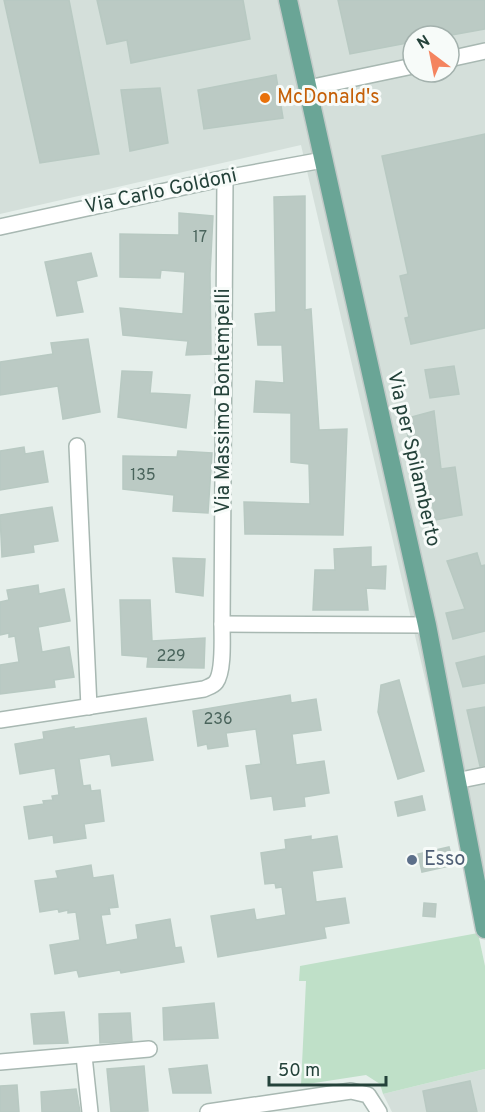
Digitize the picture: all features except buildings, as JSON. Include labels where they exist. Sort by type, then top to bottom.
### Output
[{"type":"main road","name":"Via per Spilamberto","points":[[288,0],[427,625],[485,929]]},
{"type":"street","points":[[461,56],[485,51]]},
{"type":"street","points":[[308,88],[401,69]]},
{"type":"street","name":"Via Carlo Goldoni","points":[[0,227],[225,178],[323,160]]},
{"type":"street","name":"Via Massimo Bontempelli","points":[[0,720],[204,689],[213,685],[217,680],[220,672],[222,624],[225,178]]},
{"type":"street","points":[[77,446],[89,707]]},
{"type":"street","points":[[222,624],[427,625]]},
{"type":"street","points":[[456,781],[485,775]]},
{"type":"street","points":[[0,1062],[150,1049]]},
{"type":"street","points":[[84,1056],[90,1112]]},
{"type":"street","points":[[208,1112],[351,1091],[368,1095],[379,1112]]},
{"type":"shaded area","points":[[0,0],[485,0],[485,937],[301,145],[0,214]]},
{"type":"shaded area","points":[[485,1069],[485,1112],[392,1112],[383,1094]]},
{"type":"green space","points":[[478,933],[485,966],[485,1069],[383,1094],[380,1084],[366,1075],[301,1085],[306,981],[299,981],[300,966]]},
{"type":"place","name":"McDonald's","points":[[265,98]]},
{"type":"place","name":"Esso","points":[[412,860]]}]
